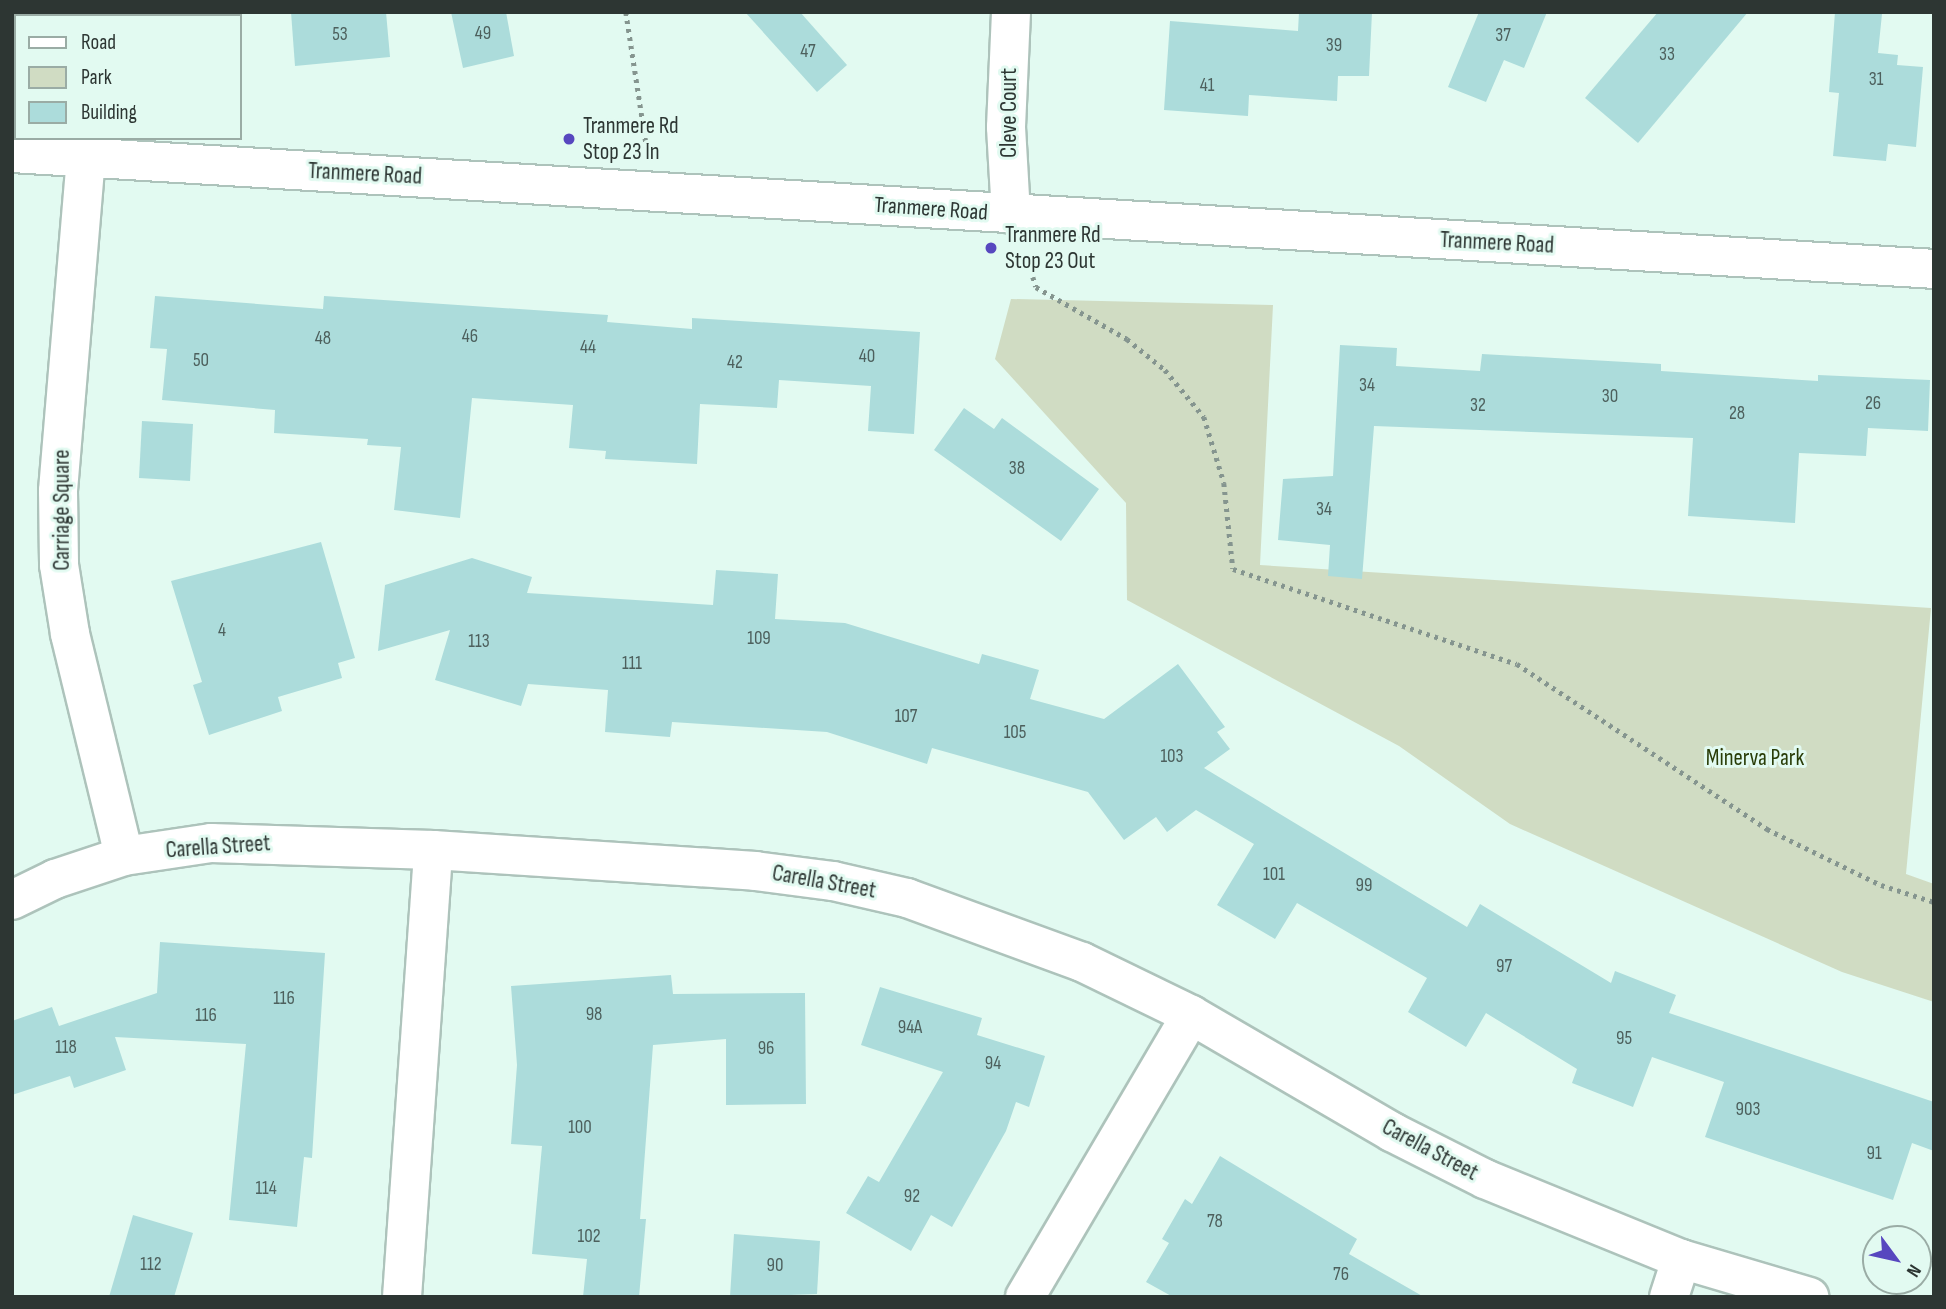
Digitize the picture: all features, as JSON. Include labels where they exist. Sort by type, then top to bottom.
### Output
[{"type":"street","name":"Cleve Court","points":[[1011,12],[1006,127],[1011,214]]},
{"type":"street","name":"Tranmere Road","points":[[12,153],[1934,269]]},
{"type":"street","name":"Carriage Square","points":[[86,157],[58,491],[59,565],[70,634],[124,856]]},
{"type":"street","name":"Carella Street","points":[[12,900],[55,879],[124,856],[211,843],[296,842],[433,850],[755,871],[833,881],[907,898],[986,924],[1082,962],[1191,1015],[1392,1132],[1485,1179],[1681,1259],[1809,1297]]},
{"type":"street","points":[[402,1297],[433,850]]},
{"type":"street","points":[[1024,1297],[1191,1015]]},
{"type":"street","points":[[1669,1297],[1681,1259]]},
{"type":"path","points":[[626,12],[654,191]]},
{"type":"path","points":[[1032,277],[1036,287],[1067,300],[1127,338],[1164,370],[1204,417],[1224,483],[1233,569],[1517,664],[1701,790],[1767,829],[1881,884],[1934,902]]},
{"type":"green space","name":"Minerva Park","points":[[1011,299],[1273,305],[1260,565],[1931,608],[1906,874],[1934,884],[1934,1002],[1842,972],[1510,824],[1399,746],[1127,600],[1126,503],[995,359]]},
{"type":"building","points":[[291,12],[386,12],[390,57],[295,66]]},
{"type":"building","points":[[451,12],[506,12],[514,56],[463,68]]},
{"type":"building","points":[[745,12],[800,12],[847,65],[817,92]]},
{"type":"building","points":[[1299,12],[1372,12],[1369,76],[1338,76],[1337,101],[1249,95],[1248,116],[1164,110],[1170,21],[1298,31]]},
{"type":"building","points":[[1479,12],[1547,12],[1524,68],[1504,60],[1486,102],[1448,87]]},
{"type":"building","points":[[1658,12],[1748,12],[1638,143],[1585,98]]},
{"type":"building","points":[[1835,12],[1882,14],[1878,53],[1898,55],[1897,65],[1923,67],[1916,147],[1888,144],[1886,161],[1833,156],[1839,93],[1829,92]]},
{"type":"building","points":[[155,296],[323,309],[324,296],[608,315],[607,322],[692,329],[692,318],[920,332],[914,434],[868,431],[871,386],[779,380],[777,408],[700,404],[697,464],[605,459],[606,451],[569,448],[573,405],[472,398],[460,518],[394,510],[401,447],[367,445],[368,439],[274,433],[275,410],[162,400],[167,349],[150,348]]},
{"type":"building","points":[[1340,345],[1397,348],[1396,366],[1480,371],[1482,354],[1661,364],[1661,371],[1818,381],[1818,375],[1930,380],[1928,431],[1868,428],[1866,456],[1799,453],[1795,523],[1688,516],[1693,438],[1374,426],[1362,579],[1328,576],[1330,545],[1278,540],[1283,479],[1333,476]]},
{"type":"building","points":[[964,408],[994,429],[1002,418],[1099,489],[1061,541],[934,450]]},
{"type":"building","points":[[142,421],[193,424],[190,481],[139,478]]},
{"type":"building","points":[[321,542],[355,658],[338,663],[342,678],[278,697],[282,711],[209,735],[193,685],[202,682],[171,581]]},
{"type":"building","points":[[472,558],[532,577],[527,593],[713,605],[716,570],[778,574],[775,619],[845,623],[979,664],[982,654],[1039,670],[1030,699],[1104,719],[1178,664],[1225,727],[1217,732],[1230,749],[1204,768],[1467,927],[1480,904],[1611,983],[1615,971],[1676,995],[1669,1013],[1934,1102],[1934,1151],[1912,1143],[1893,1200],[1705,1137],[1724,1082],[1652,1057],[1633,1107],[1572,1083],[1577,1069],[1486,1013],[1466,1047],[1408,1012],[1427,978],[1297,903],[1275,939],[1217,905],[1254,844],[1196,810],[1167,832],[1156,817],[1124,840],[1088,792],[932,748],[927,764],[827,732],[672,722],[670,737],[605,732],[608,690],[528,684],[521,706],[435,680],[450,630],[378,651],[385,585]]},
{"type":"building","points":[[160,942],[325,953],[312,1158],[304,1157],[297,1227],[229,1220],[246,1044],[115,1037],[126,1070],[74,1088],[70,1076],[12,1095],[12,1021],[52,1007],[59,1026],[157,993]]},
{"type":"building","points":[[671,975],[673,994],[805,993],[806,1104],[726,1105],[726,1039],[653,1045],[640,1219],[646,1219],[639,1297],[583,1297],[587,1259],[532,1254],[542,1146],[511,1144],[517,1065],[511,986]]},
{"type":"building","points":[[880,987],[982,1018],[977,1035],[1045,1056],[1029,1107],[1016,1102],[1006,1131],[952,1227],[931,1215],[911,1251],[846,1213],[868,1176],[879,1182],[943,1072],[861,1045]]},
{"type":"building","points":[[1220,1156],[1357,1239],[1349,1254],[1424,1297],[1173,1297],[1146,1282],[1169,1243],[1162,1239],[1185,1199],[1192,1204]]},
{"type":"building","points":[[133,1215],[193,1233],[174,1297],[109,1297]]},
{"type":"building","points":[[734,1234],[820,1241],[817,1294],[730,1297]]},
{"type":"place","name":"Tranmere Rd Stop 23 In","points":[[569,139]]},
{"type":"place","name":"Tranmere Rd Stop 23 Out","points":[[991,248]]}]
